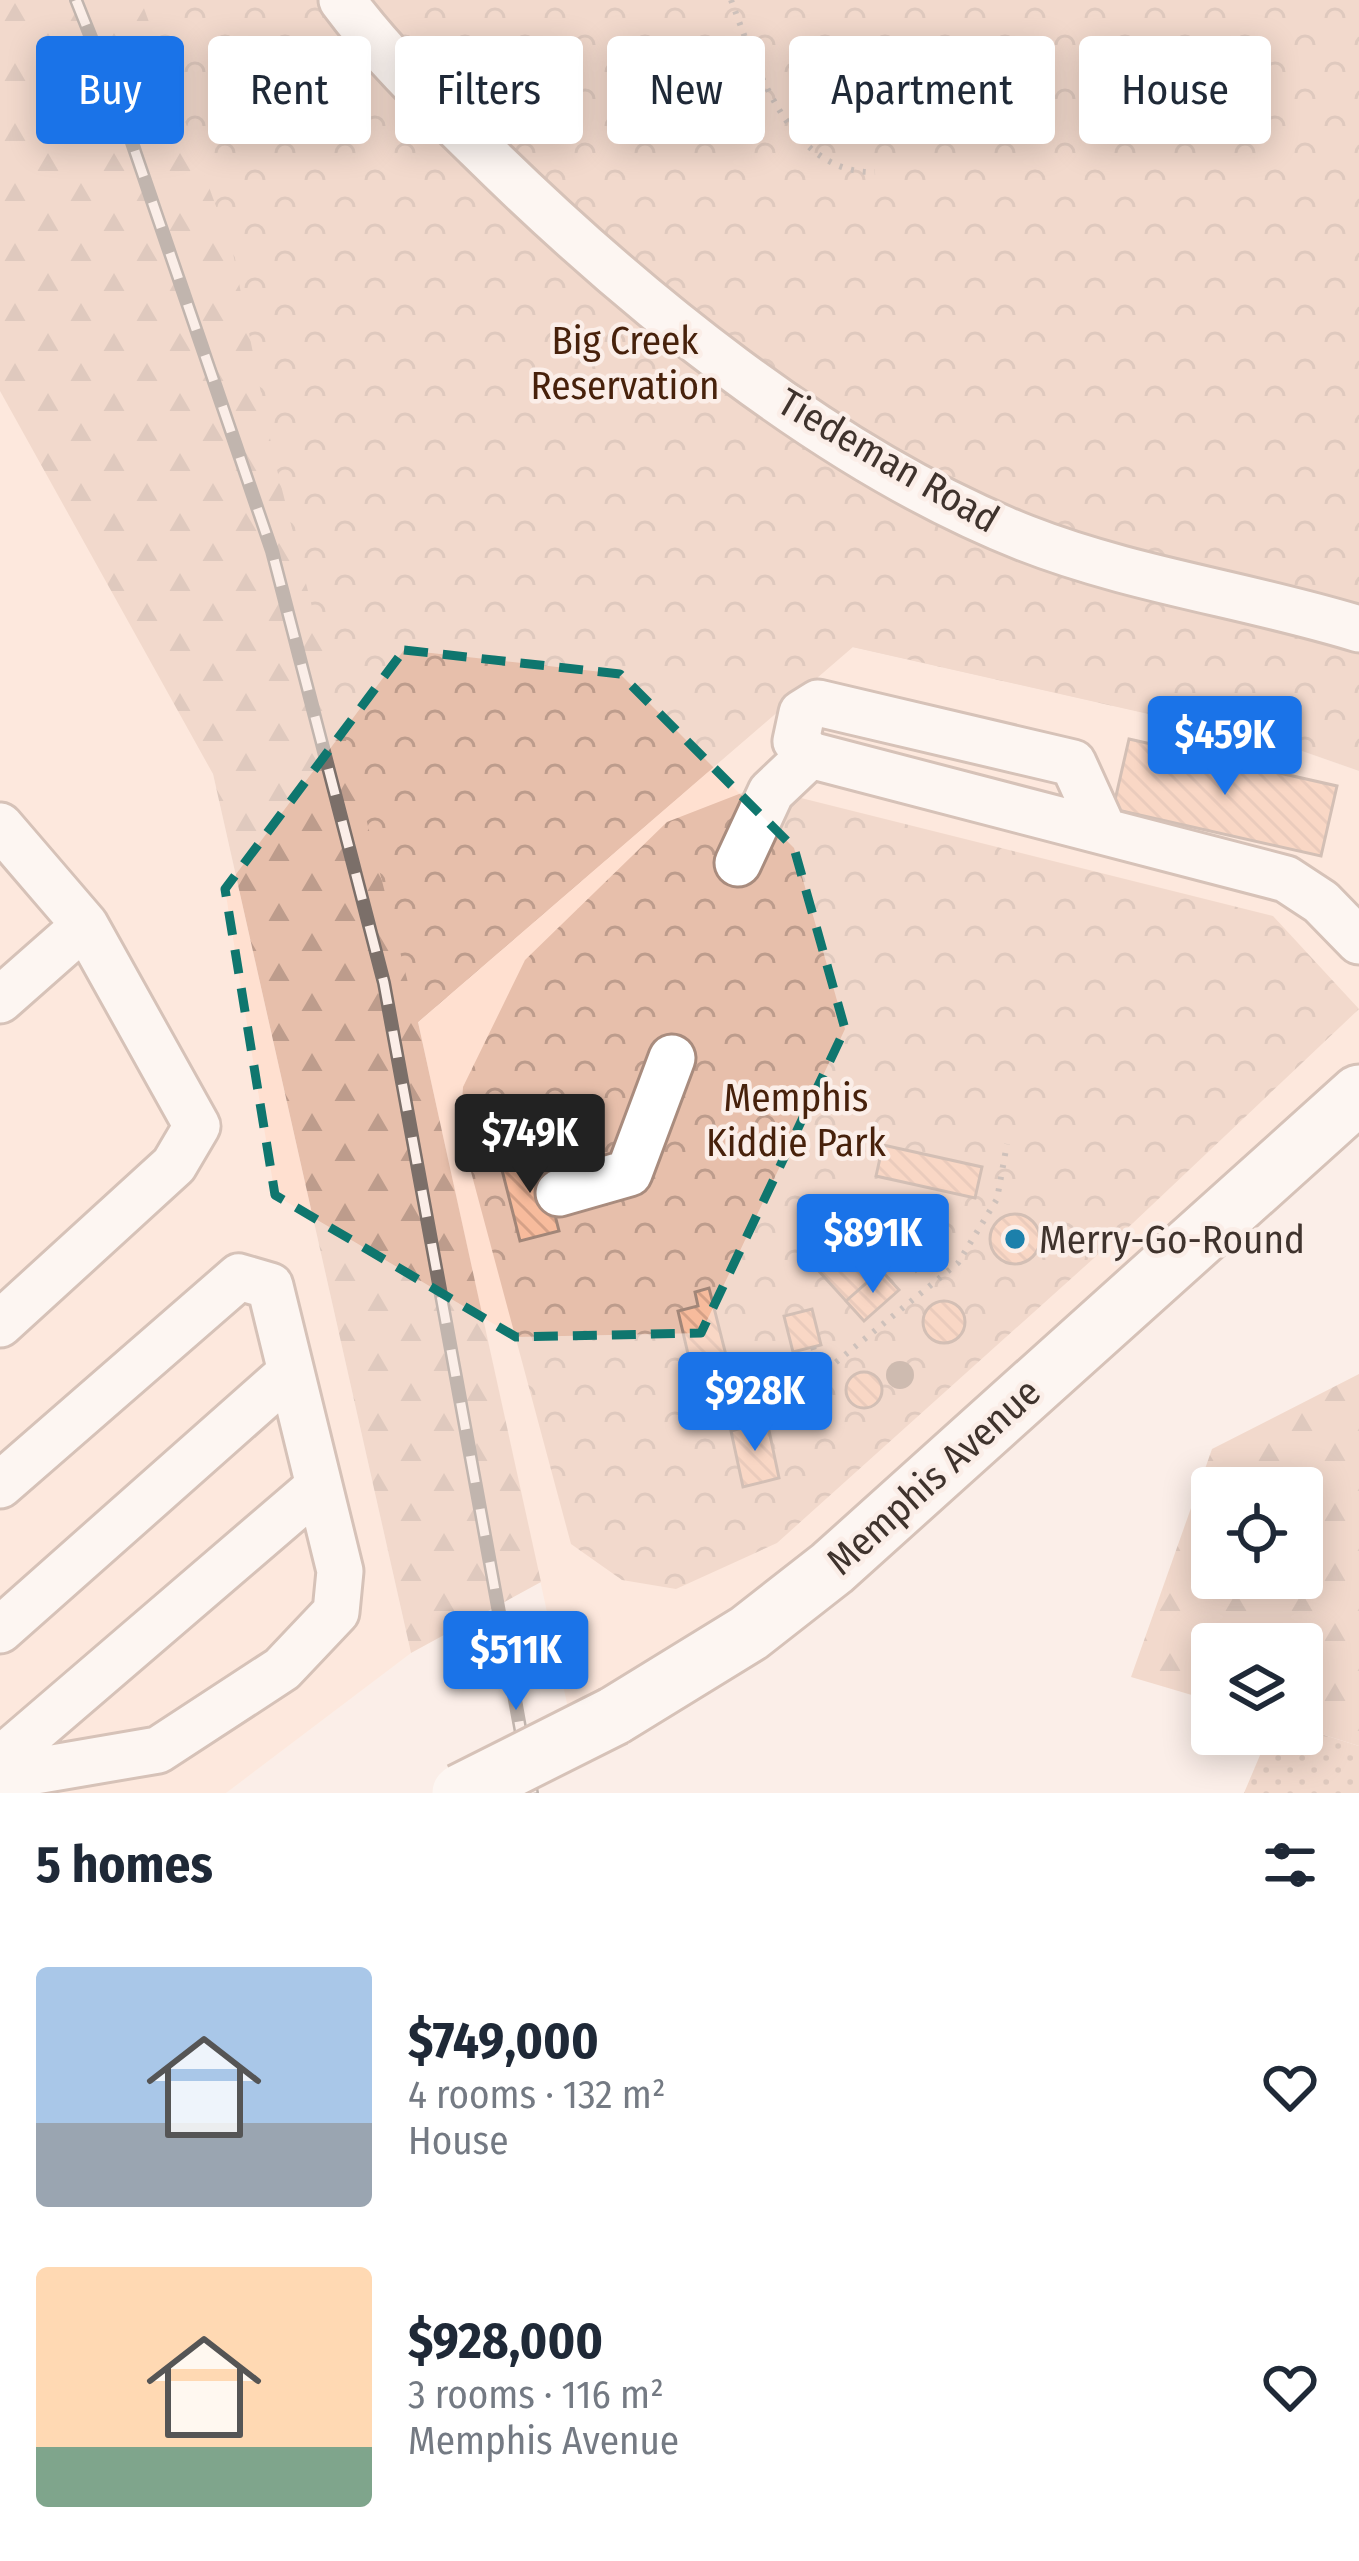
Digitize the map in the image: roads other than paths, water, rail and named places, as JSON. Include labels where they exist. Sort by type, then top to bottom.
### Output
[{"type":"main road","name":"Memphis Avenue","points":[[460,1793],[614,1716],[749,1633],[832,1568],[1359,1094]]},
{"type":"street","name":"Tiedeman Road","points":[[342,0],[395,66],[599,263],[733,364],[887,469],[1025,538],[1359,629]]},
{"type":"street","points":[[737,863],[771,792],[810,755],[796,741],[802,713],[818,704],[1072,763],[1103,829],[1286,878],[1322,902],[1359,941]]},
{"type":"street","points":[[0,826],[85,925],[196,1126],[174,1166],[0,1324]]},
{"type":"street","points":[[0,1000],[85,925]]},
{"type":"street","points":[[559,1193],[629,1174],[671,1058]]},
{"type":"street","points":[[0,1485],[239,1276],[270,1286],[340,1571],[336,1612],[282,1669],[158,1750],[0,1777]]},
{"type":"street","points":[[0,1630],[291,1372]]},
{"type":"street","points":[[0,1760],[319,1486]]},
{"type":"railway","points":[[76,0],[126,125],[272,551],[384,983],[532,1793]]},
{"type":"place","name":"Merry-Go-Round","points":[[1015,1239]]},
{"type":"park label","name":"Big Creek Reservation","points":[[625,362]]},
{"type":"park label","name":"Memphis Kiddie Park","points":[[796,1120]]}]
